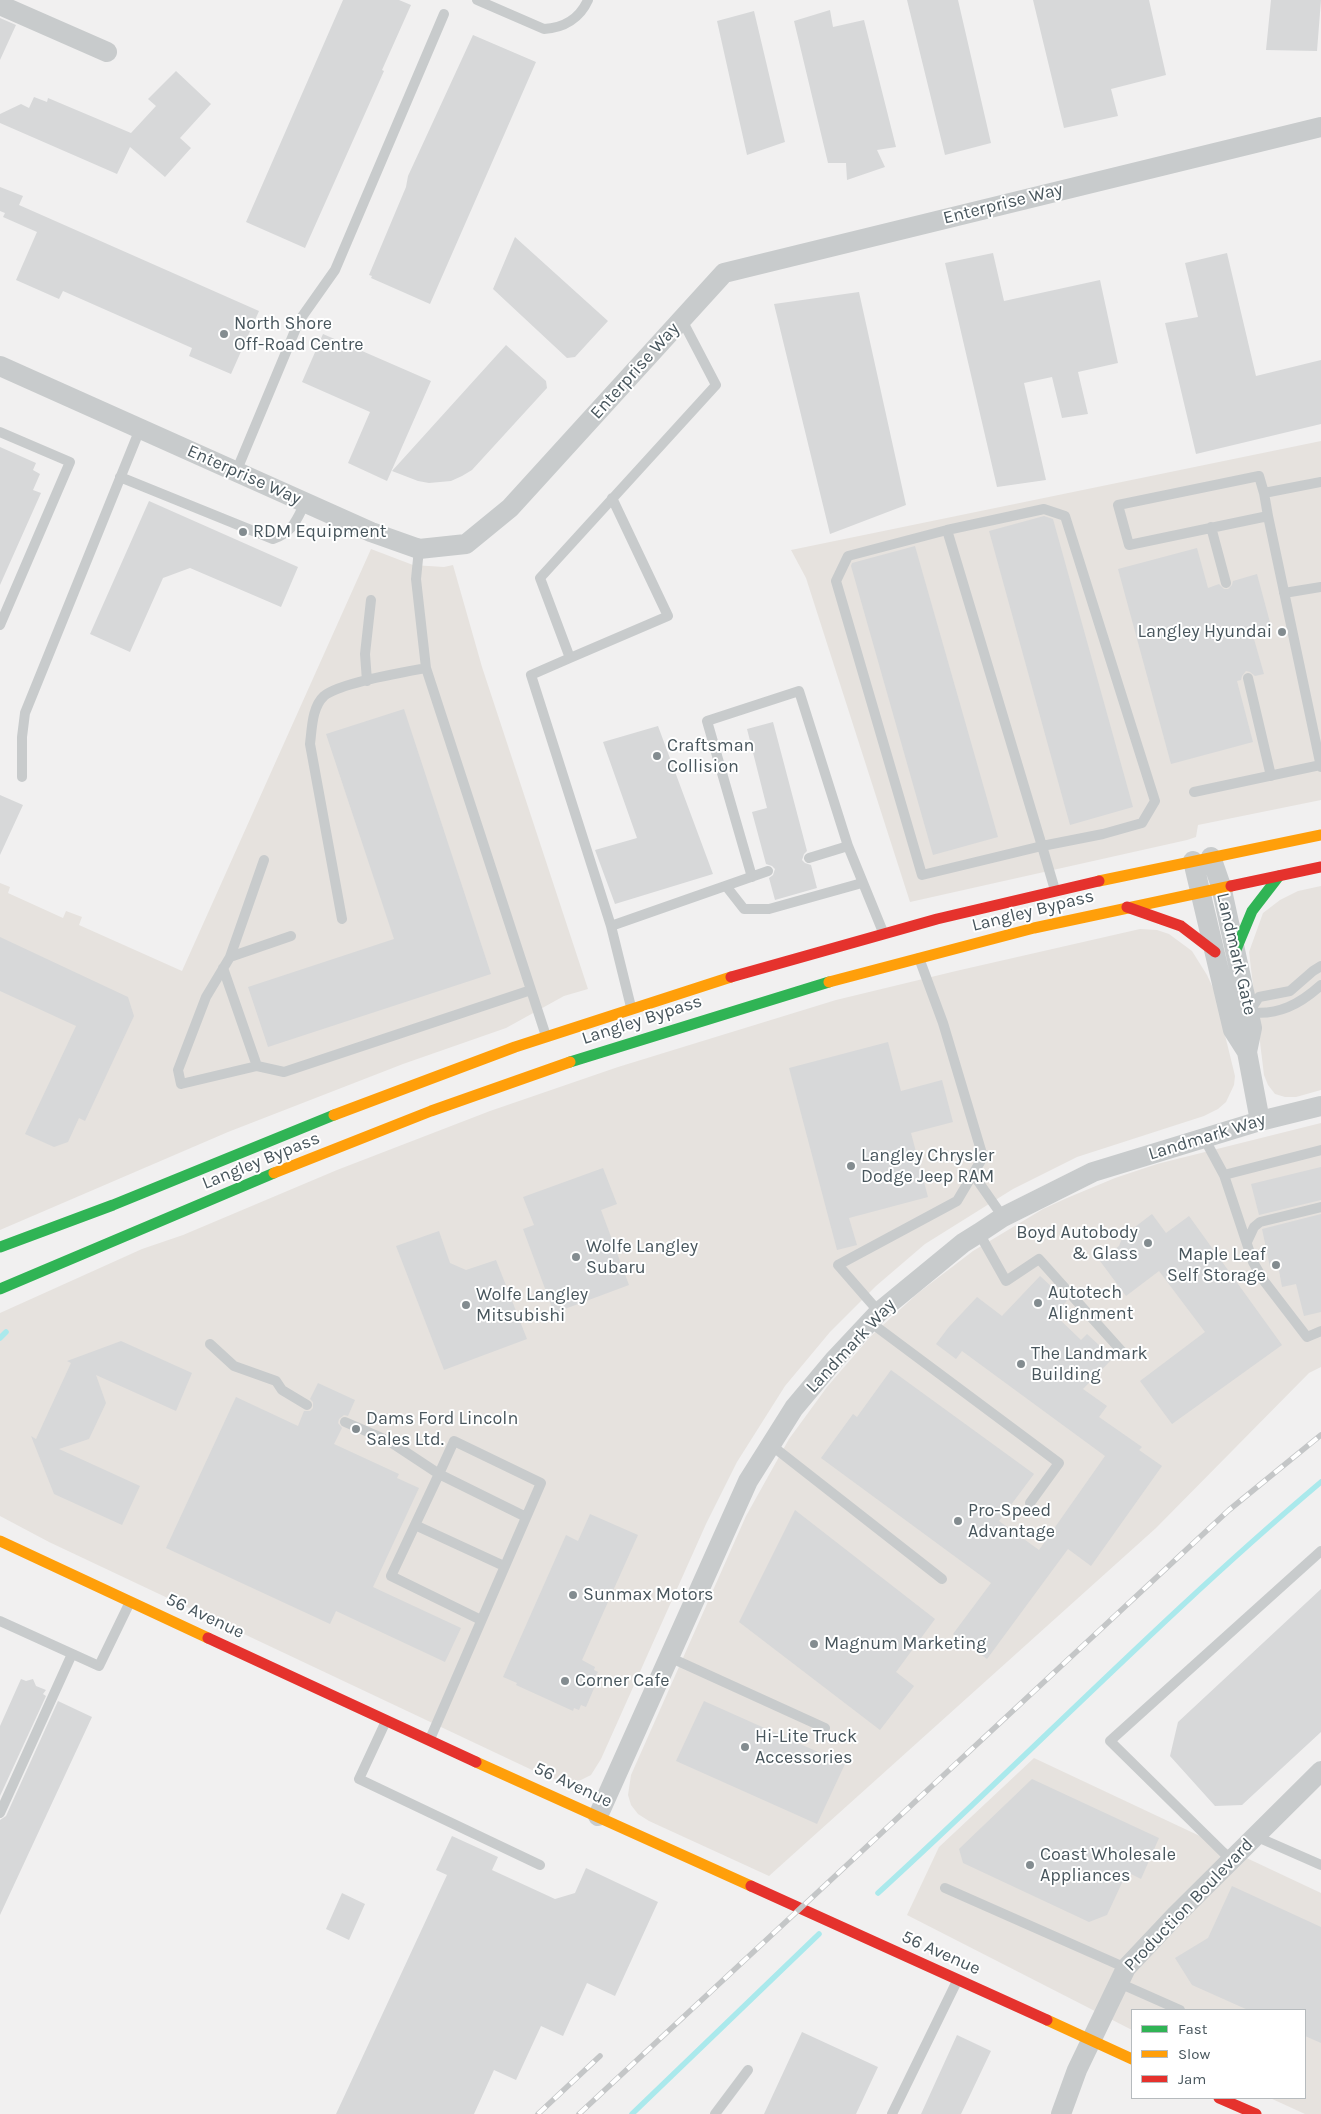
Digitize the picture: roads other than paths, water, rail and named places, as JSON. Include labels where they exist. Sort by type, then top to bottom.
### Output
[{"type":"main road","name":"Langley Bypass","points":[[0,1247],[45,1232],[408,1086],[546,1036],[631,1008],[800,956],[1055,891],[1321,835]]},
{"type":"main road","name":"Langley Bypass","points":[[0,1289],[300,1163],[465,1099],[575,1060],[739,1008],[919,957],[1126,907],[1220,886],[1321,867]]},
{"type":"main road","points":[[1235,952],[1252,911],[1279,876]]},
{"type":"main road","points":[[1126,907],[1181,926],[1215,952]]},
{"type":"main road","name":"56 Avenue","points":[[0,1541],[386,1720],[1131,2059]]},
{"type":"main road","points":[[1221,2099],[1256,2114]]},
{"type":"street","points":[[0,5],[107,52]]},
{"type":"street","name":"Enterprise Way","points":[[0,366],[371,532],[419,549],[466,544],[510,508],[724,273],[1321,126]]},
{"type":"street","name":"Landmark Gate","points":[[1202,859],[1220,886],[1252,1028],[1247,1052]]},
{"type":"street","name":"Landmark Gate","points":[[1202,859],[1200,891],[1233,1030],[1247,1052],[1260,1120]]},
{"type":"street","name":"Landmark Way","points":[[598,1816],[748,1481],[794,1408],[835,1359],[875,1317],[979,1233],[1004,1217],[1093,1172],[1260,1120],[1321,1106]]},
{"type":"street","name":"Production Boulevard","points":[[1061,2114],[1078,2070],[1122,1976],[1231,1860],[1321,1770]]},
{"type":"lane","points":[[476,0],[544,30],[555,29],[572,22],[588,0]]},
{"type":"lane","points":[[236,472],[299,320],[335,270],[444,14]]},
{"type":"lane","points":[[570,658],[540,578],[716,385],[682,320]]},
{"type":"lane","points":[[22,777],[22,737],[25,713],[140,429]]},
{"type":"lane","points":[[0,432],[70,462],[0,625]]},
{"type":"lane","points":[[1194,792],[1321,766],[1260,476],[1118,505],[1129,545],[1268,516]]},
{"type":"lane","points":[[120,478],[273,539],[287,534],[304,502]]},
{"type":"lane","points":[[1264,493],[1321,482]]},
{"type":"lane","points":[[612,498],[668,616],[531,675],[611,926],[631,1008]]},
{"type":"lane","points":[[1044,509],[1066,516],[1155,801],[1142,823],[1103,834],[1042,846],[922,875],[836,581],[848,556],[947,530],[1044,509]]},
{"type":"lane","points":[[1211,527],[1226,583]]},
{"type":"lane","points":[[947,530],[1055,891]]},
{"type":"lane","points":[[419,549],[416,579],[426,668],[546,1036]]},
{"type":"lane","points":[[1284,593],[1321,587]]},
{"type":"lane","points":[[367,681],[364,654],[371,600]]},
{"type":"lane","points":[[342,919],[310,744],[313,716],[324,696],[341,686],[426,668]]},
{"type":"lane","points":[[1248,678],[1271,776]]},
{"type":"lane","points":[[752,877],[707,721],[799,691],[848,846],[884,934]]},
{"type":"lane","points":[[809,858],[848,846]]},
{"type":"lane","points":[[264,860],[230,957],[206,997],[178,1070],[181,1084],[257,1066],[284,1072],[531,990]]},
{"type":"lane","points":[[611,926],[768,871]]},
{"type":"lane","points":[[726,886],[744,909],[769,909],[862,883]]},
{"type":"lane","points":[[230,957],[291,936]]},
{"type":"lane","points":[[919,957],[943,1023],[982,1157],[957,1201],[838,1265],[875,1317],[1059,1464],[1030,1503]]},
{"type":"lane","points":[[1321,966],[1290,991],[1259,997],[1249,1012],[1261,1014],[1294,1005],[1303,1001],[1321,985]]},
{"type":"lane","points":[[223,968],[257,1066]]},
{"type":"lane","points":[[1204,1138],[1224,1175],[1253,1262],[1264,1281],[1307,1337],[1321,1332]]},
{"type":"lane","points":[[1224,1175],[1321,1150]]},
{"type":"lane","points":[[973,1174],[1004,1217]]},
{"type":"lane","points":[[1247,1242],[1254,1227],[1260,1222],[1321,1207]]},
{"type":"lane","points":[[979,1233],[1006,1282],[1039,1259],[1126,1356]]},
{"type":"lane","points":[[210,1344],[234,1366],[276,1381],[282,1390],[307,1406]]},
{"type":"lane","points":[[345,1422],[389,1441],[438,1474],[526,1517]]},
{"type":"lane","points":[[430,1739],[541,1483],[454,1441],[391,1576],[481,1620]]},
{"type":"lane","points":[[771,1444],[942,1579]]},
{"type":"lane","points":[[415,1526],[504,1566]]},
{"type":"lane","points":[[1231,1860],[1110,1741],[1321,1551]]},
{"type":"lane","points":[[0,1621],[99,1666],[130,1601]]},
{"type":"lane","points":[[0,1813],[72,1654]]},
{"type":"lane","points":[[669,1657],[825,1728]]},
{"type":"lane","points":[[386,1720],[359,1779],[540,1865]]},
{"type":"lane","points":[[1255,1836],[1321,1865]]},
{"type":"lane","points":[[945,1888],[1122,1976],[1178,2009]]},
{"type":"lane","points":[[892,2114],[957,1980]]},
{"type":"lane","points":[[715,2114],[748,2070]]},
{"type":"waterway","points":[[0,1338],[6,1332]]},
{"type":"waterway","points":[[878,1893],[1152,1633],[1321,1482]]},
{"type":"waterway","points":[[632,2114],[819,1934]]},
{"type":"railway","points":[[579,2114],[1229,1510],[1321,1435]]},
{"type":"railway","points":[[538,2114],[600,2056]]},
{"type":"place","name":"North Shore Off-Road Centre","points":[[224,334]]},
{"type":"place","name":"RDM Equipment","points":[[243,532]]},
{"type":"place","name":"Langley Hyundai","points":[[1282,632]]},
{"type":"place","name":"Craftsman Collision","points":[[657,756]]},
{"type":"place","name":"Langley Chrysler Dodge Jeep RAM","points":[[851,1166]]},
{"type":"place","name":"Boyd Autobody & Glass","points":[[1148,1243]]},
{"type":"place","name":"Wolfe Langley Subaru","points":[[576,1257]]},
{"type":"place","name":"Maple Leaf Self Storage","points":[[1276,1265]]},
{"type":"place","name":"Autotech Alignment","points":[[1038,1303]]},
{"type":"place","name":"Wolfe Langley Mitsubishi","points":[[466,1305]]},
{"type":"place","name":"The Landmark Building","points":[[1021,1364]]},
{"type":"place","name":"Dams Ford Lincoln Sales Ltd.","points":[[356,1429]]},
{"type":"place","name":"Pro-Speed Advantage","points":[[958,1521]]},
{"type":"place","name":"Sunmax Motors","points":[[573,1595]]},
{"type":"place","name":"Magnum Marketing","points":[[814,1644]]},
{"type":"place","name":"Corner Cafe","points":[[565,1681]]},
{"type":"place","name":"Hi-Lite Truck Accessories","points":[[745,1747]]},
{"type":"place","name":"Coast Wholesale Appliances","points":[[1030,1865]]}]
